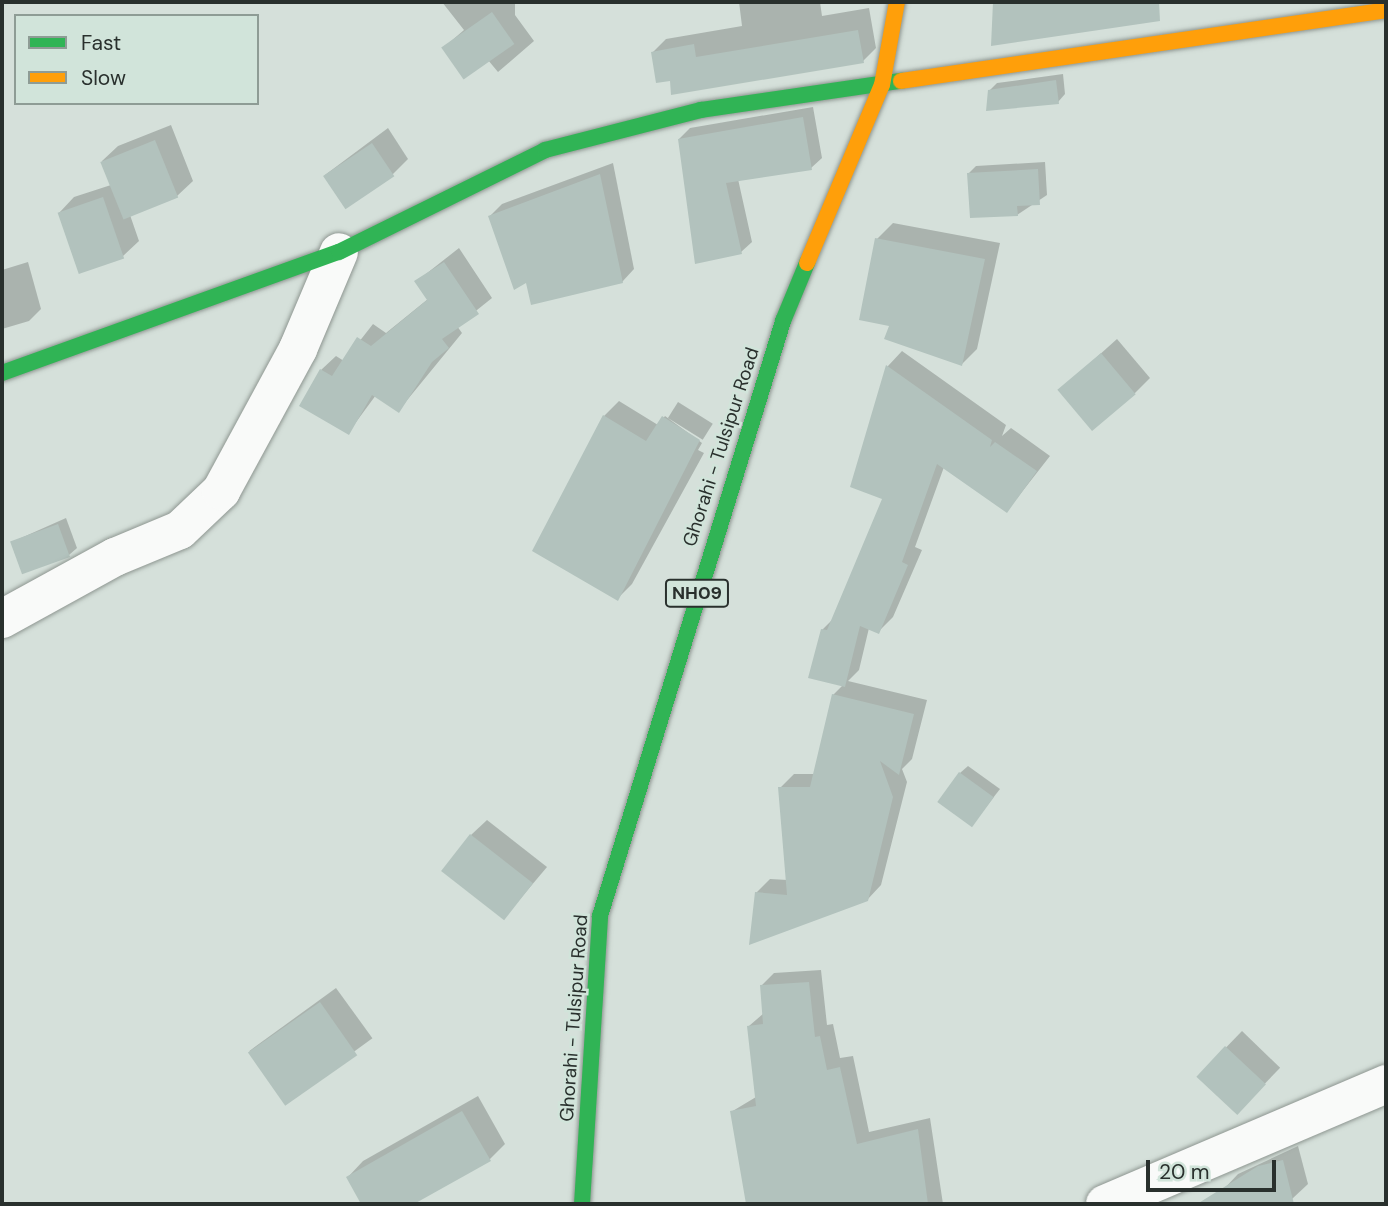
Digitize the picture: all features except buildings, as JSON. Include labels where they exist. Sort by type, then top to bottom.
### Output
[{"type":"street","name":"Ghorahi - Tulsipur Road","points":[[582,1204],[600,916],[783,321],[882,85],[897,2]]},
{"type":"street","points":[[2,373],[339,252],[545,150],[701,110],[1386,10]]},
{"type":"street","points":[[2,619],[115,557],[180,530],[220,491],[298,349],[339,252]]},
{"type":"street","points":[[1105,1204],[1386,1084]]},
{"type":"traffic: fast","points":[[2,373],[339,252],[545,150],[701,110],[901,81]]},
{"type":"traffic: fast","points":[[582,1204],[600,916],[783,321],[807,263]]},
{"type":"traffic: slow","points":[[807,263],[882,85],[897,2]]},
{"type":"traffic: slow","points":[[901,81],[1386,10]]}]
